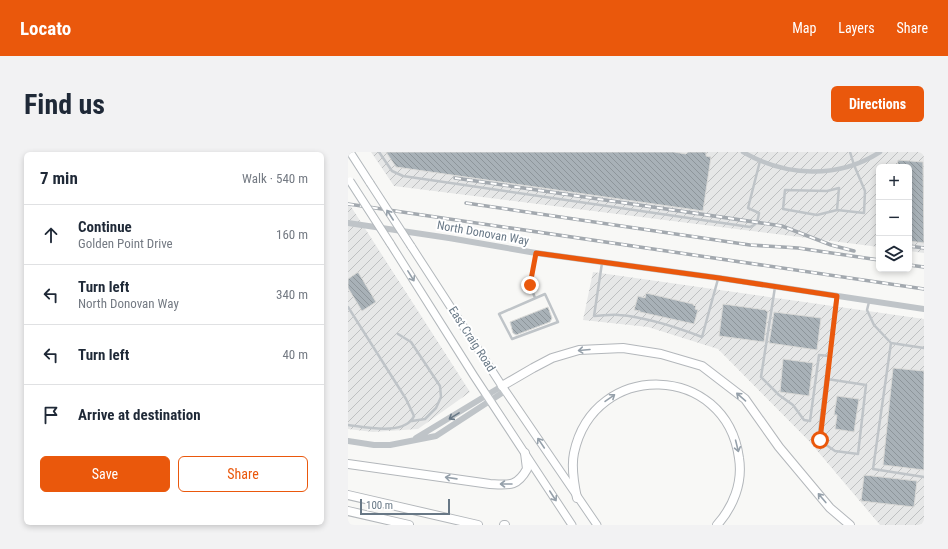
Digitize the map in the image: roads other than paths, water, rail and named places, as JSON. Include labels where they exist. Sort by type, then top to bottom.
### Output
[{"type":"highway","points":[[504,388],[533,368],[552,358],[579,350],[623,348],[662,354],[702,366],[745,399],[779,447],[830,508],[850,525]]},
{"type":"highway","points":[[577,498],[573,478],[573,454],[581,430],[592,413],[616,394],[635,386],[662,384],[680,387],[697,394],[722,415],[738,448],[740,463],[739,482],[734,500],[725,516],[717,525]]},
{"type":"highway","points":[[348,464],[490,484],[512,485],[523,476],[528,469],[525,453]]},
{"type":"highway","points":[[348,495],[478,525]]},
{"type":"highway","points":[[348,511],[409,525]]},
{"type":"main road","name":"East Craig Road","points":[[350,152],[504,388],[577,498],[597,525]]},
{"type":"main road","name":"East Craig Road","points":[[349,179],[572,525]]},
{"type":"street","points":[[743,152],[760,161],[789,170],[818,172],[836,170],[854,165],[880,152]]},
{"type":"street","name":"North Donovan Way","points":[[348,223],[602,263],[719,278],[924,309]]},
{"type":"street","points":[[820,440],[837,296]]},
{"type":"street","points":[[348,441],[386,445],[409,442],[489,398],[504,388]]},
{"type":"lane","points":[[379,152],[392,171],[403,176],[750,227],[754,226],[758,220],[759,213],[748,208],[760,161]]},
{"type":"lane","points":[[837,210],[839,188],[827,191],[785,190],[783,209],[816,215],[837,210],[864,213],[865,191],[850,152]]},
{"type":"lane","points":[[535,298],[530,285],[536,253]]},
{"type":"lane","points":[[602,263],[594,316],[618,315],[650,320],[679,328],[702,337],[719,278]]},
{"type":"lane","points":[[775,286],[761,377],[778,395],[793,405],[804,420],[810,421],[819,355],[829,356]]},
{"type":"lane","points":[[545,294],[558,322],[512,339],[499,314],[535,298],[545,294]]},
{"type":"lane","points":[[869,301],[867,310],[874,325],[891,343],[924,348]]},
{"type":"lane","points":[[348,307],[406,399],[414,416],[411,422]]},
{"type":"lane","points":[[348,425],[392,429],[425,419],[436,408],[441,397],[440,386],[411,342],[398,334]]},
{"type":"lane","points":[[891,343],[873,469],[924,477]]},
{"type":"lane","points":[[820,440],[836,451],[858,454],[866,385],[826,379]]},
{"type":"railway","points":[[455,178],[782,226],[831,245],[854,251]]},
{"type":"railway","points":[[466,203],[750,245],[798,248],[876,260]]},
{"type":"railway","points":[[348,204],[924,289]]},
{"type":"railway","points":[[912,246],[924,248]]},
{"type":"railway","points":[[912,265],[924,267]]}]
